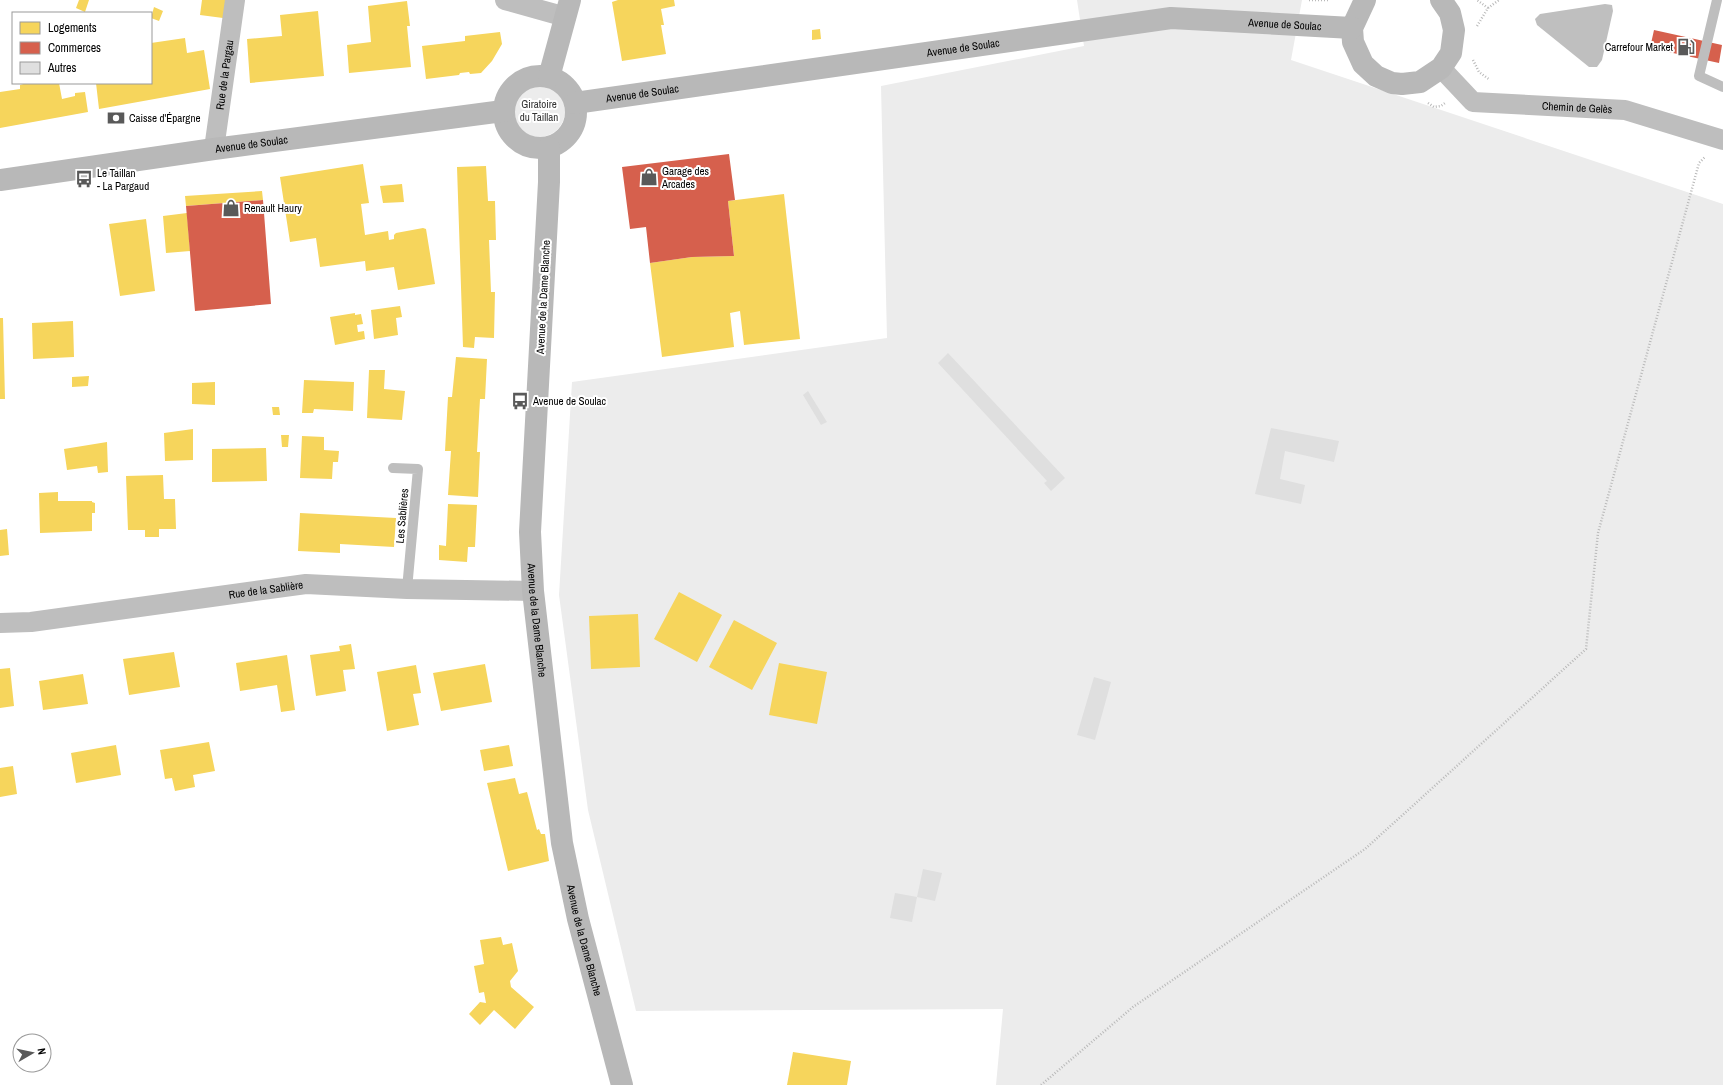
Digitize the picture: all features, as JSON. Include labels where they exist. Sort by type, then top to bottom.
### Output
[{"type":"main road","points":[[1366,0],[1363,2],[1352,28],[1354,42],[1363,64],[1376,76],[1392,83],[1402,84],[1420,82],[1441,68],[1451,53],[1454,30],[1446,1]]},
{"type":"main road","points":[[548,77],[568,8]]},
{"type":"main road","name":"Avenue de Soulac","points":[[575,103],[1171,18],[1352,28]]},
{"type":"main road","points":[[532,76],[548,77],[563,84],[570,91],[575,103],[575,121],[571,132],[560,142],[549,148],[532,148],[520,143],[509,133],[504,121],[503,111],[507,94],[519,82],[532,76]]},
{"type":"main road","name":"Avenue de Soulac","points":[[0,180],[214,149],[503,111]]},
{"type":"main road","name":"Avenue de la Dame Blanche","points":[[549,148],[549,182],[530,532],[533,591],[562,842],[578,919],[622,1085]]},
{"type":"street","name":"Rue de la Pargau","points":[[214,149],[235,0]]},
{"type":"street","points":[[505,0],[568,8]]},
{"type":"street","name":"Chemin de Gelès","points":[[1441,68],[1473,102],[1625,110],[1717,146]]},
{"type":"street","name":"Rue de la Sablière","points":[[0,623],[31,622],[306,584],[407,589],[533,591]]},
{"type":"lane","points":[[1716,0],[1699,76],[1723,87]]},
{"type":"lane","name":"Les Sablières","points":[[393,468],[418,469],[407,589]]},
{"type":"path","points":[[1309,0],[1328,0]]},
{"type":"path","points":[[1488,8],[1499,0]]},
{"type":"path","points":[[1424,100],[1434,108],[1441,106],[1479,72]]},
{"type":"path","points":[[1042,1085],[1133,1007],[1365,849],[1586,649],[1598,533],[1700,163],[1717,146]]},
{"type":"green space","points":[[1077,0],[1302,0],[1291,60],[1723,204],[1723,1085],[996,1085],[1003,1009],[636,1011],[588,810],[559,595],[572,382],[887,338],[881,86],[1084,46]]},
{"type":"green space","name":"Giratoire du Taillan","points":[[534,85],[544,85],[558,92],[565,106],[565,116],[558,130],[544,137],[534,137],[524,133],[517,126],[513,116],[513,106],[517,96],[524,89]]},
{"type":"shaded area","points":[[1605,4],[1612,5],[1613,11],[1602,60],[1597,67],[1589,67],[1537,25],[1535,19],[1540,14]]},
{"type":"building: Logements","points":[[79,0],[89,0],[85,12],[76,8]]},
{"type":"building: Logements","points":[[202,0],[226,0],[223,18],[200,15]]},
{"type":"building: Logements","points":[[618,0],[674,0],[675,6],[661,9],[664,25],[661,25],[666,54],[622,61],[612,2]]},
{"type":"building: Logements","points":[[407,1],[410,26],[407,26],[411,67],[349,73],[347,45],[371,42],[368,6]]},
{"type":"building: Logements","points":[[154,7],[163,11],[159,21],[152,18]]},
{"type":"building: Logements","points":[[318,11],[324,76],[250,83],[247,39],[282,36],[280,15]]},
{"type":"building: Logements","points":[[820,29],[821,39],[812,40],[812,30]]},
{"type":"building: Logements","points":[[500,32],[502,44],[492,61],[481,73],[470,74],[469,72],[460,73],[459,75],[426,79],[422,46],[465,41],[465,36]]},
{"type":"building: Logements","points":[[185,38],[187,53],[204,50],[210,89],[99,109],[96,84],[152,84],[152,43]]},
{"type":"building: Logements","points":[[59,84],[62,99],[75,96],[75,93],[85,92],[88,112],[0,128],[0,92],[20,89],[20,85]]},
{"type":"building: Logements","points":[[363,164],[369,203],[361,204],[365,235],[388,231],[389,240],[394,239],[394,235],[396,233],[423,228],[426,229],[435,284],[398,290],[394,267],[366,271],[365,261],[320,267],[316,238],[290,242],[280,177]]},
{"type":"building: Logements","points":[[486,166],[488,201],[495,201],[496,240],[489,240],[491,292],[495,292],[494,338],[475,337],[474,348],[463,347],[457,167]]},
{"type":"building: Logements","points":[[402,184],[404,202],[383,203],[380,186]]},
{"type":"building: Logements","points":[[262,191],[263,200],[186,206],[185,196]]},
{"type":"building: Logements","points":[[784,194],[800,339],[744,345],[740,311],[730,313],[734,347],[662,357],[650,263],[692,257],[734,256],[728,201]]},
{"type":"building: Logements","points":[[187,213],[190,251],[166,253],[163,216]]},
{"type":"building: Logements","points":[[146,219],[155,291],[120,296],[109,224]]},
{"type":"building: Logements","points":[[400,306],[402,317],[396,318],[398,335],[374,339],[371,310]]},
{"type":"building: Logements","points":[[355,313],[355,315],[361,314],[363,324],[357,325],[358,332],[364,331],[365,339],[335,345],[330,317]]},
{"type":"building: Logements","points":[[0,318],[3,318],[5,399],[0,399]]},
{"type":"building: Logements","points":[[73,321],[74,357],[33,359],[32,323]]},
{"type":"building: Logements","points":[[456,357],[487,359],[485,399],[480,399],[477,452],[480,452],[478,497],[448,495],[451,451],[445,451],[448,397],[452,397]]},
{"type":"building: Logements","points":[[369,370],[385,370],[384,389],[405,391],[402,420],[367,418]]},
{"type":"building: Logements","points":[[89,376],[88,386],[72,387],[72,377]]},
{"type":"building: Logements","points":[[304,380],[354,382],[353,411],[314,409],[313,413],[302,413]]},
{"type":"building: Logements","points":[[215,382],[215,405],[192,404],[192,383]]},
{"type":"building: Logements","points":[[272,407],[279,407],[280,415],[273,415]]},
{"type":"building: Logements","points":[[193,429],[193,460],[165,461],[164,433]]},
{"type":"building: Logements","points":[[281,435],[289,435],[288,447],[282,447]]},
{"type":"building: Logements","points":[[302,436],[324,437],[324,450],[339,451],[338,462],[333,462],[332,479],[300,478]]},
{"type":"building: Logements","points":[[107,442],[108,472],[98,473],[97,466],[67,470],[64,449]]},
{"type":"building: Logements","points":[[266,448],[267,481],[212,482],[212,449]]},
{"type":"building: Logements","points":[[163,475],[164,499],[175,499],[176,529],[159,529],[159,537],[145,537],[145,530],[128,530],[126,476]]},
{"type":"building: Logements","points":[[58,492],[58,501],[92,501],[95,503],[95,513],[92,513],[92,531],[40,533],[39,493]]},
{"type":"building: Logements","points":[[448,504],[477,505],[475,547],[468,547],[467,562],[439,560],[439,545],[446,546]]},
{"type":"building: Logements","points":[[300,513],[396,518],[394,547],[340,544],[340,553],[298,551]]},
{"type":"building: Logements","points":[[7,529],[9,555],[0,556],[0,530]]},
{"type":"building: Logements","points":[[679,592],[722,615],[697,662],[654,639]]},
{"type":"building: Logements","points":[[638,614],[640,667],[591,669],[589,616]]},
{"type":"building: Logements","points":[[734,620],[777,643],[752,690],[709,667]]},
{"type":"building: Logements","points":[[351,644],[355,669],[343,670],[346,691],[316,696],[310,655],[340,651],[339,646]]},
{"type":"building: Logements","points":[[174,652],[180,687],[129,695],[123,659]]},
{"type":"building: Logements","points":[[287,655],[295,710],[281,712],[277,685],[240,691],[236,663]]},
{"type":"building: Logements","points":[[779,663],[827,672],[817,724],[769,715]]},
{"type":"building: Logements","points":[[485,664],[492,702],[441,711],[433,673]]},
{"type":"building: Logements","points":[[416,665],[421,693],[413,694],[419,725],[387,731],[377,672]]},
{"type":"building: Logements","points":[[10,668],[14,706],[0,708],[0,669]]},
{"type":"building: Logements","points":[[83,674],[88,704],[43,710],[39,681]]},
{"type":"building: Logements","points":[[209,742],[215,771],[193,775],[195,787],[175,791],[172,778],[165,779],[160,750]]},
{"type":"building: Logements","points":[[116,745],[121,775],[76,783],[71,753]]},
{"type":"building: Logements","points":[[509,745],[513,766],[484,771],[480,750]]},
{"type":"building: Logements","points":[[13,766],[17,794],[0,797],[0,768]]},
{"type":"building: Logements","points":[[515,778],[519,794],[527,792],[537,830],[539,829],[541,834],[545,834],[549,861],[508,871],[487,783]]},
{"type":"building: Logements","points":[[501,937],[503,945],[512,943],[518,971],[510,981],[511,987],[534,1007],[515,1029],[494,1010],[480,1025],[469,1014],[480,1002],[486,1003],[484,992],[479,993],[474,966],[484,964],[480,940]]},
{"type":"building: Logements","points":[[793,1052],[851,1061],[847,1085],[787,1085]]},
{"type":"building: Commerces","points":[[1654,30],[1722,45],[1719,63],[1650,48]]},
{"type":"building: Commerces","points":[[729,154],[735,200],[728,201],[734,256],[692,257],[650,263],[646,227],[630,229],[622,167]]},
{"type":"building: Commerces","points":[[263,200],[271,304],[195,311],[186,206]]},
{"type":"building: Autres","points":[[948,353],[1065,478],[1051,491],[1044,483],[1047,481],[938,363]]},
{"type":"building: Autres","points":[[808,391],[827,422],[821,425],[803,395]]},
{"type":"building: Autres","points":[[1271,428],[1339,441],[1334,462],[1285,451],[1280,479],[1305,485],[1301,504],[1255,494]]},
{"type":"building: Autres","points":[[1094,677],[1111,682],[1095,740],[1077,735]]},
{"type":"building: Autres","points":[[923,869],[942,873],[935,901],[917,897]]},
{"type":"building: Autres","points":[[895,893],[917,897],[912,922],[890,918]]},
{"type":"place","name":"Carrefour Market","points":[[1686,47]]},
{"type":"place","name":"Caisse d'Épargne","points":[[116,118]]},
{"type":"place","name":"Garage des Arcades","points":[[649,177]]},
{"type":"place","name":"Le Taillan - La Pargaud","points":[[84,179]]},
{"type":"place","name":"Renault Haury","points":[[231,208]]},
{"type":"place","name":"Avenue de Soulac","points":[[520,401]]}]
